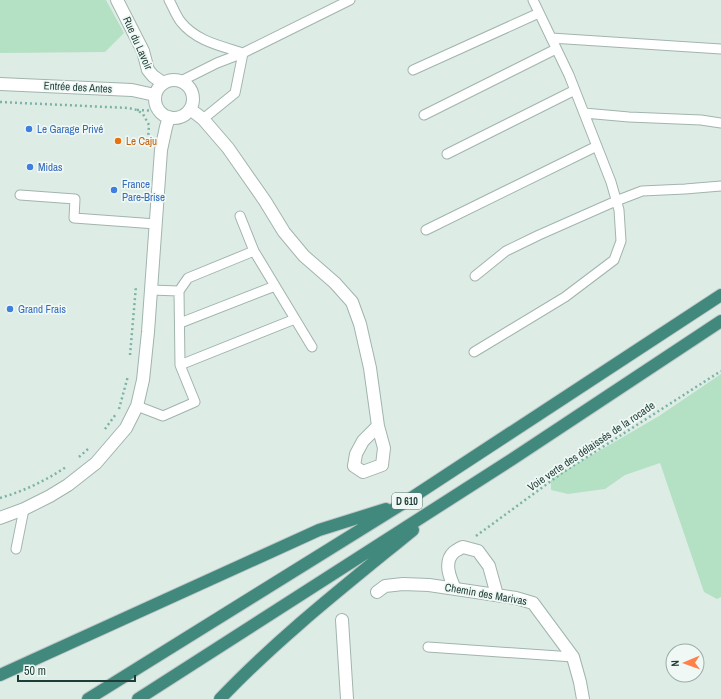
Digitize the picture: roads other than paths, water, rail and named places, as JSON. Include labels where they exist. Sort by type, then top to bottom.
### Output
[{"type":"highway","name":"D 610","points":[[88,699],[402,504],[721,295]]},
{"type":"highway","name":"D 610","points":[[138,699],[514,458],[721,321]]},
{"type":"highway","points":[[220,699],[236,681],[308,616],[455,495]]},
{"type":"highway","points":[[0,675],[319,530],[402,504]]},
{"type":"street","name":"Rue du Lavoir","points":[[117,0],[143,51],[148,70],[153,76],[163,83]]},
{"type":"street","points":[[169,80],[181,81],[185,83],[191,91],[193,100],[190,109],[182,116],[174,118],[164,114],[156,106],[155,95],[163,83],[169,80]]},
{"type":"street","name":"Entrée des Antes","points":[[0,84],[132,90],[155,95]]},
{"type":"street","points":[[190,109],[203,119],[228,148],[266,201],[284,232],[304,256],[335,283],[352,302],[360,324],[370,368],[378,426]]},
{"type":"street","points":[[0,518],[24,509],[56,493],[96,464],[126,428],[137,406],[143,380],[148,332],[161,150],[166,127],[164,114]]},
{"type":"street","points":[[456,589],[449,575],[449,562],[453,553],[463,547],[478,551],[489,566],[497,595]]},
{"type":"street","name":"Chemin des Marivas","points":[[377,592],[385,586],[403,584],[429,585],[516,598],[533,603],[573,657],[583,699]]},
{"type":"street","points":[[342,620],[347,699]]},
{"type":"lane","points":[[169,0],[181,22],[196,36],[218,45],[243,52]]},
{"type":"lane","points":[[181,81],[350,0]]},
{"type":"lane","points":[[474,352],[565,297],[614,260],[621,241],[619,210],[611,182],[569,75],[533,0]]},
{"type":"lane","points":[[412,70],[539,12]]},
{"type":"lane","points":[[551,38],[721,49]]},
{"type":"lane","points":[[424,115],[556,49]]},
{"type":"lane","points":[[203,119],[235,93],[243,52]]},
{"type":"lane","points":[[447,154],[574,90]]},
{"type":"lane","points":[[584,113],[721,122]]},
{"type":"lane","points":[[426,230],[597,146]]},
{"type":"lane","points":[[475,276],[506,251],[616,200],[642,191],[721,186]]},
{"type":"lane","points":[[20,195],[75,199],[74,218],[156,224]]},
{"type":"lane","points":[[240,216],[254,251],[312,347]]},
{"type":"lane","points":[[137,406],[163,416],[195,402],[180,365],[179,291],[188,278],[254,251]]},
{"type":"lane","points":[[180,323],[275,286]]},
{"type":"lane","points":[[151,290],[179,291]]},
{"type":"lane","points":[[180,365],[295,319]]},
{"type":"lane","points":[[16,549],[24,509]]},
{"type":"lane","points":[[428,647],[573,657]]},
{"type":"place","name":"Le Garage Privé","points":[[29,129]]},
{"type":"place","name":"Le Caju","points":[[118,141]]},
{"type":"place","name":"Midas","points":[[30,167]]},
{"type":"place","name":"France Pare-Brise","points":[[114,190]]},
{"type":"place","name":"Grand Frais","points":[[10,309]]}]
